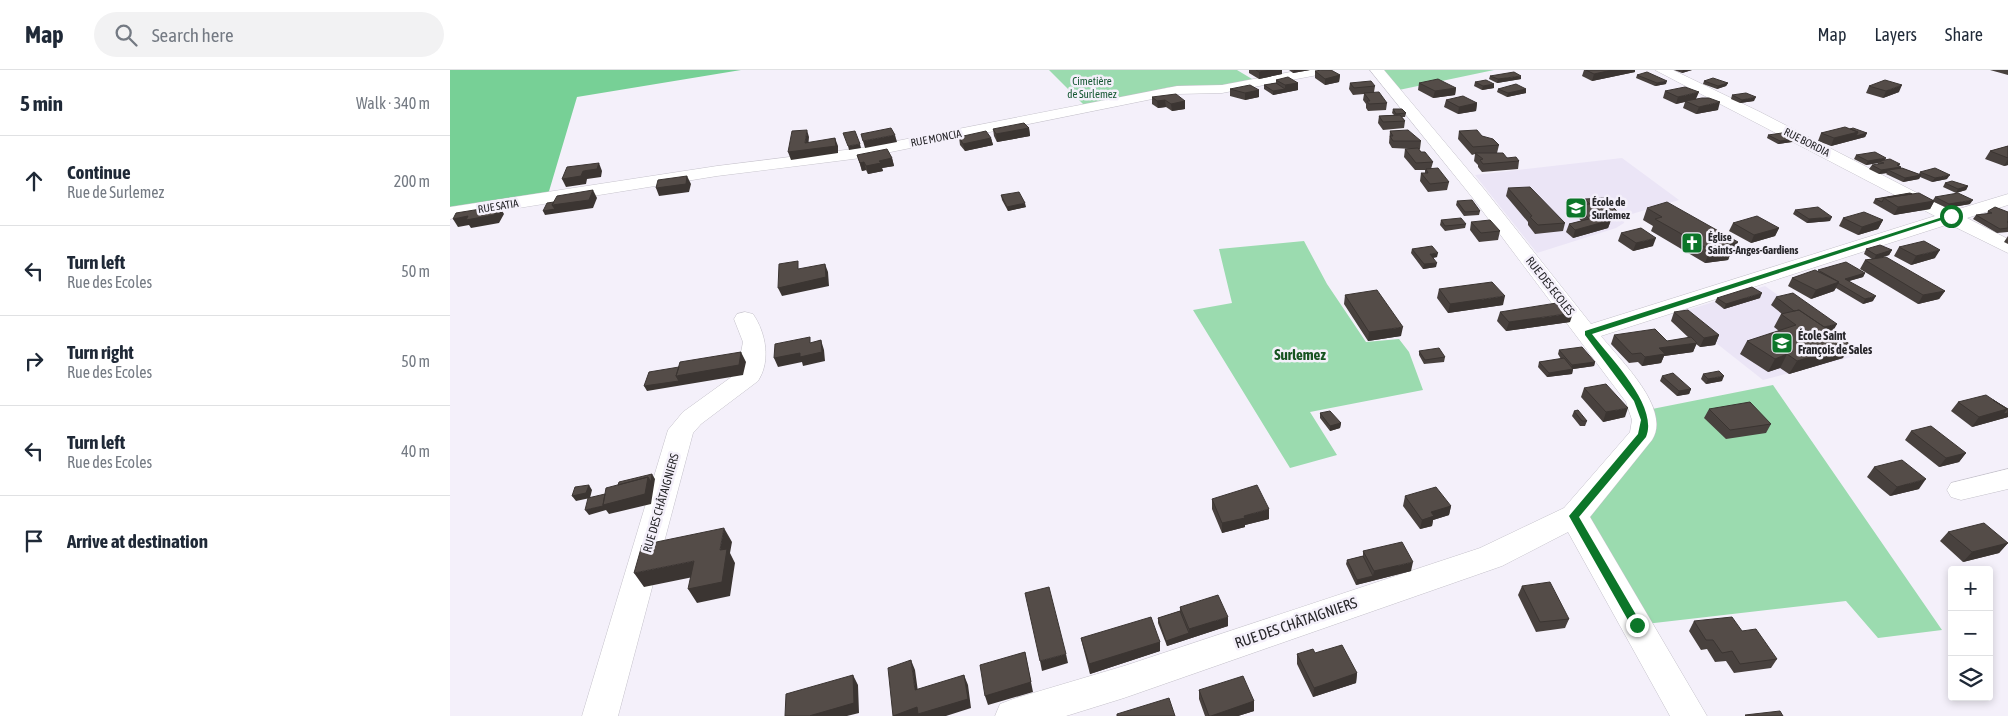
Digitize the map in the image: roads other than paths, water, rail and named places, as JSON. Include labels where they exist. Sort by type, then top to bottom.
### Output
[{"type":"street","name":"RUE MONCIA","points":[[547,198],[717,171],[861,152],[1177,90],[1222,89],[1323,70]]},
{"type":"street","name":"RUE DES ECOLES","points":[[1377,70],[1478,193],[1638,400],[1645,420],[1643,434],[1574,516]]},
{"type":"street","name":"RUE BORDIA","points":[[1662,70],[1755,114],[1951,216],[2008,248]]},
{"type":"street","name":"RUE SATIA","points":[[450,213],[547,198]]},
{"type":"street","points":[[1587,333],[2008,199]]},
{"type":"street","name":"RUE DES CHÂTAIGNIERS","points":[[600,716],[681,430],[692,418],[749,376],[755,342],[745,319]]},
{"type":"street","points":[[1961,490],[2008,479]]},
{"type":"street","points":[[1574,516],[1689,716]]},
{"type":"street","name":"RUE DES CHÂTAIGNIERS","points":[[1013,716],[1124,682],[1491,557],[1574,516]]},
{"type":"place","name":"École de Surlemez","points":[[1576,208]]},
{"type":"place","name":"Église Saints-Anges-Gardiens","points":[[1692,243]]},
{"type":"place","name":"École Saint François de Sales","points":[[1782,343]]},
{"type":"district","name":"Surlemez","points":[[1300,355]]},
{"type":"park label","name":"Cimetière de Surlemez","points":[[1092,87]]}]
